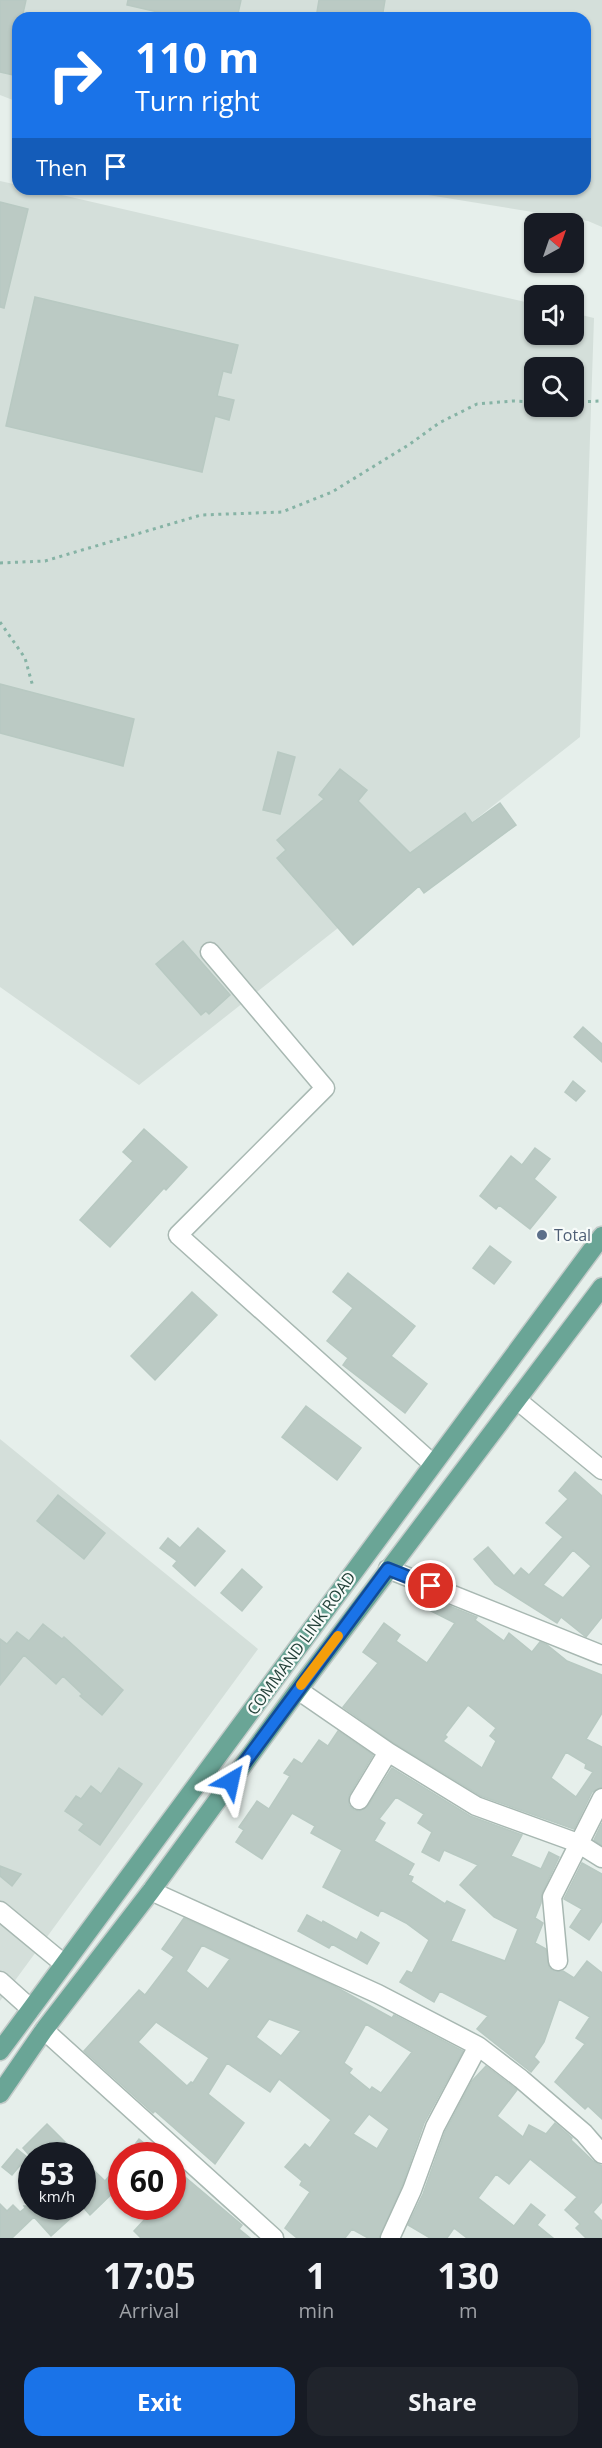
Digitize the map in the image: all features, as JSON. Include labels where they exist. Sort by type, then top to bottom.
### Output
[{"type":"main road","name":"COMMAND LINK ROAD","points":[[0,2051],[602,1236]]},
{"type":"main road","name":"COMMAND LINK ROAD","points":[[0,2094],[44,2030],[151,1891],[388,1569],[602,1287]]},
{"type":"street","points":[[210,952],[325,1088],[178,1235],[433,1464]]},
{"type":"street","points":[[517,1400],[602,1470]]},
{"type":"street","points":[[388,1569],[602,1655]]},
{"type":"street","points":[[298,1690],[388,1752],[477,1806],[578,1843],[602,1858]]},
{"type":"street","points":[[359,1800],[388,1752]]},
{"type":"street","points":[[558,1961],[552,1897],[602,1798]]},
{"type":"street","points":[[151,1891],[378,1994],[478,2046],[584,2133],[602,2154]]},
{"type":"street","points":[[4,1922],[64,1965]]},
{"type":"street","points":[[0,1982],[31,2009]]},
{"type":"street","points":[[44,2030],[274,2238]]},
{"type":"street","points":[[390,2238],[412,2190],[435,2127],[478,2046]]},
{"type":"path","points":[[584,402],[602,401]]},
{"type":"path","points":[[0,563],[45,561],[201,515],[282,512],[332,492],[440,423],[477,404],[524,402]]},
{"type":"path","points":[[0,622],[25,658],[33,687]]},
{"type":"shaded area","points":[[0,0],[602,0],[602,227],[584,220],[584,213],[539,213],[428,195],[591,195],[591,12],[12,12],[12,100],[0,95]]},
{"type":"shaded area","points":[[0,181],[12,184],[12,195],[62,195],[524,302],[524,345],[584,345],[584,316],[594,318],[580,737],[139,1085],[0,987]]},
{"type":"shaded area","points":[[0,1439],[258,1649],[0,2001]]},
{"type":"building","points":[[0,0],[26,0],[23,12],[12,12],[12,75],[0,72]]},
{"type":"building","points":[[128,0],[241,0],[238,12],[158,12],[127,5]]},
{"type":"building","points":[[319,0],[385,0],[383,12],[317,12]]},
{"type":"building","points":[[0,202],[28,209],[4,308],[0,307]]},
{"type":"building","points":[[35,297],[238,345],[231,373],[223,371],[217,396],[234,400],[229,420],[215,416],[202,472],[6,426]]},
{"type":"building","points":[[0,684],[134,719],[123,766],[0,733]]},
{"type":"building","points":[[278,752],[295,757],[280,814],[263,810]]},
{"type":"building","points":[[340,769],[367,790],[358,801],[410,853],[465,813],[472,823],[500,803],[516,825],[424,893],[419,886],[353,945],[277,858],[286,850],[277,840],[324,799],[319,795]]},
{"type":"building","points":[[183,941],[230,995],[209,1014],[206,1011],[201,1015],[156,964]]},
{"type":"building","points":[[583,1027],[602,1044],[602,1062],[574,1037]]},
{"type":"building","points":[[573,1081],[585,1091],[576,1101],[565,1092]]},
{"type":"building","points":[[144,1129],[187,1167],[166,1190],[164,1188],[110,1247],[80,1220],[133,1161],[123,1152]]},
{"type":"building","points":[[535,1148],[550,1159],[534,1179],[556,1197],[530,1229],[499,1205],[496,1209],[480,1196],[511,1156],[522,1165]]},
{"type":"building","points":[[490,1246],[511,1262],[494,1284],[473,1268]]},
{"type":"building","points":[[348,1273],[415,1326],[391,1356],[427,1384],[405,1413],[343,1365],[348,1358],[327,1341],[353,1308],[333,1292]]},
{"type":"building","points":[[192,1292],[217,1315],[155,1380],[131,1356]]},
{"type":"building","points":[[306,1406],[361,1448],[337,1480],[282,1437]]},
{"type":"building","points":[[575,1472],[602,1496],[602,1617],[586,1637],[561,1617],[557,1623],[495,1584],[474,1559],[488,1547],[514,1576],[521,1568],[529,1575],[563,1537],[546,1523],[568,1499],[559,1491]],"holes":[[[573,1550],[591,1566],[563,1598],[543,1585]]]},
{"type":"building","points":[[58,1495],[105,1533],[84,1559],[37,1521]]},
{"type":"building","points":[[198,1528],[225,1551],[195,1586],[173,1566],[177,1561],[160,1548],[168,1538],[180,1548]]},
{"type":"building","points":[[242,1569],[262,1587],[242,1611],[221,1593]]},
{"type":"building","points":[[422,1595],[477,1617],[475,1620],[504,1641],[509,1633],[532,1652],[540,1642],[567,1661],[602,1675],[602,1713],[586,1739],[602,1747],[602,1787],[592,1792],[574,1829],[481,1796],[394,1743],[343,1707],[378,1663],[363,1652],[384,1623],[400,1635],[396,1641],[427,1663],[455,1623],[417,1604]],"holes":[[[468,1705],[496,1728],[490,1736],[496,1741],[482,1768],[443,1741]],[[566,1752],[586,1764],[585,1768],[593,1772],[576,1797],[551,1778]]]},
{"type":"building","points":[[43,1624],[62,1639],[64,1637],[123,1690],[102,1715],[80,1696],[82,1694],[63,1676],[56,1684],[24,1655],[0,1685],[0,1639],[7,1644],[17,1632],[29,1641]]},
{"type":"building","points":[[338,1731],[373,1755],[349,1795],[349,1805],[354,1810],[359,1811],[368,1806],[392,1768],[470,1816],[522,1835],[511,1856],[541,1869],[549,1852],[559,1857],[542,1893],[535,1918],[543,1923],[535,1943],[546,1949],[549,1967],[554,1971],[563,1971],[574,1978],[587,1961],[602,1973],[602,2119],[588,2106],[585,2109],[555,2082],[585,2044],[576,2038],[590,2017],[559,1999],[544,2042],[534,2057],[539,2062],[531,2072],[477,2029],[488,2016],[440,1991],[434,2002],[400,1982],[407,1971],[412,1973],[429,1940],[406,1923],[381,1910],[378,1916],[323,1887],[342,1850],[311,1833],[315,1826],[292,1813],[262,1859],[236,1842],[244,1830],[239,1827],[257,1801],[269,1809],[290,1776],[284,1773],[294,1759],[302,1764],[319,1740],[328,1746]],"holes":[[[396,1797],[424,1814],[418,1823],[432,1832],[422,1852],[439,1861],[444,1850],[478,1865],[460,1885],[494,1917],[518,1929],[505,1961],[451,1941],[465,1910],[447,1901],[445,1904],[411,1882],[413,1877],[408,1875],[414,1864],[374,1841],[385,1823],[379,1819]]]},
{"type":"building","points":[[119,1768],[142,1784],[100,1845],[79,1830],[84,1824],[65,1811],[76,1796],[81,1799],[91,1786],[101,1794]]},
{"type":"building","points":[[602,1823],[602,1845],[594,1840]]},
{"type":"building","points":[[582,1863],[602,1874],[602,1921],[589,1940],[570,1927],[582,1909],[564,1899]]},
{"type":"building","points":[[0,1866],[21,1874],[12,1886],[0,1876]]},
{"type":"building","points":[[307,1915],[357,1940],[361,1932],[379,1943],[367,1964],[332,1944],[329,1948],[298,1931]]},
{"type":"building","points":[[184,1918],[334,1986],[392,2018],[394,2015],[463,2051],[424,2123],[402,2186],[379,2238],[368,2238],[352,2229],[345,2238],[297,2238],[285,2228],[310,2192],[300,2185],[302,2181],[285,2167],[305,2144],[310,2148],[331,2120],[279,2079],[270,2092],[227,2063],[208,2094],[244,2123],[215,2164],[155,2111],[153,2113],[84,2051],[139,1990],[145,1995],[174,1957],[162,1949]],"holes":[[[202,1945],[230,1959],[208,1989],[186,1971]],[[269,2019],[301,2031],[281,2056],[256,2037]],[[156,2022],[209,2058],[193,2083],[187,2086],[138,2042]],[[366,2024],[412,2052],[381,2093],[372,2087],[370,2090],[349,2073],[352,2069],[344,2063]],[[369,2114],[389,2129],[377,2149],[353,2134]]]},
{"type":"building","points":[[486,2066],[517,2090],[497,2116],[523,2137],[529,2125],[546,2134],[555,2123],[593,2161],[602,2166],[602,2202],[593,2212],[602,2221],[602,2238],[586,2238],[576,2228],[580,2224],[565,2210],[577,2197],[530,2159],[509,2184],[496,2174],[478,2198],[514,2226],[531,2204],[545,2215],[537,2225],[553,2238],[467,2238],[454,2228],[447,2238],[430,2238],[408,2225],[423,2194],[445,2132],[472,2081]]},
{"type":"building","points":[[47,2124],[65,2142],[29,2142]]},
{"type":"building","points":[[18,2150],[18,2168],[12,2175],[2,2167]]},
{"type":"building","points":[[96,2172],[105,2181],[108,2177],[108,2198],[96,2209]]},
{"type":"building","points":[[186,2178],[242,2225],[239,2229],[250,2238],[141,2238],[134,2231],[144,2220],[186,2220]]},
{"type":"building","points":[[0,2204],[7,2211],[13,2205],[18,2210],[18,2220],[31,2220],[12,2238],[0,2238]]},
{"type":"building","points":[[37,2220],[69,2220],[51,2236]]},
{"type":"slow traffic","points":[[301,1685],[338,1636]]},
{"type":"place","name":"Total","points":[[542,1235]]},
{"type":"route","points":[[231,1781],[388,1569],[431,1586]]}]
